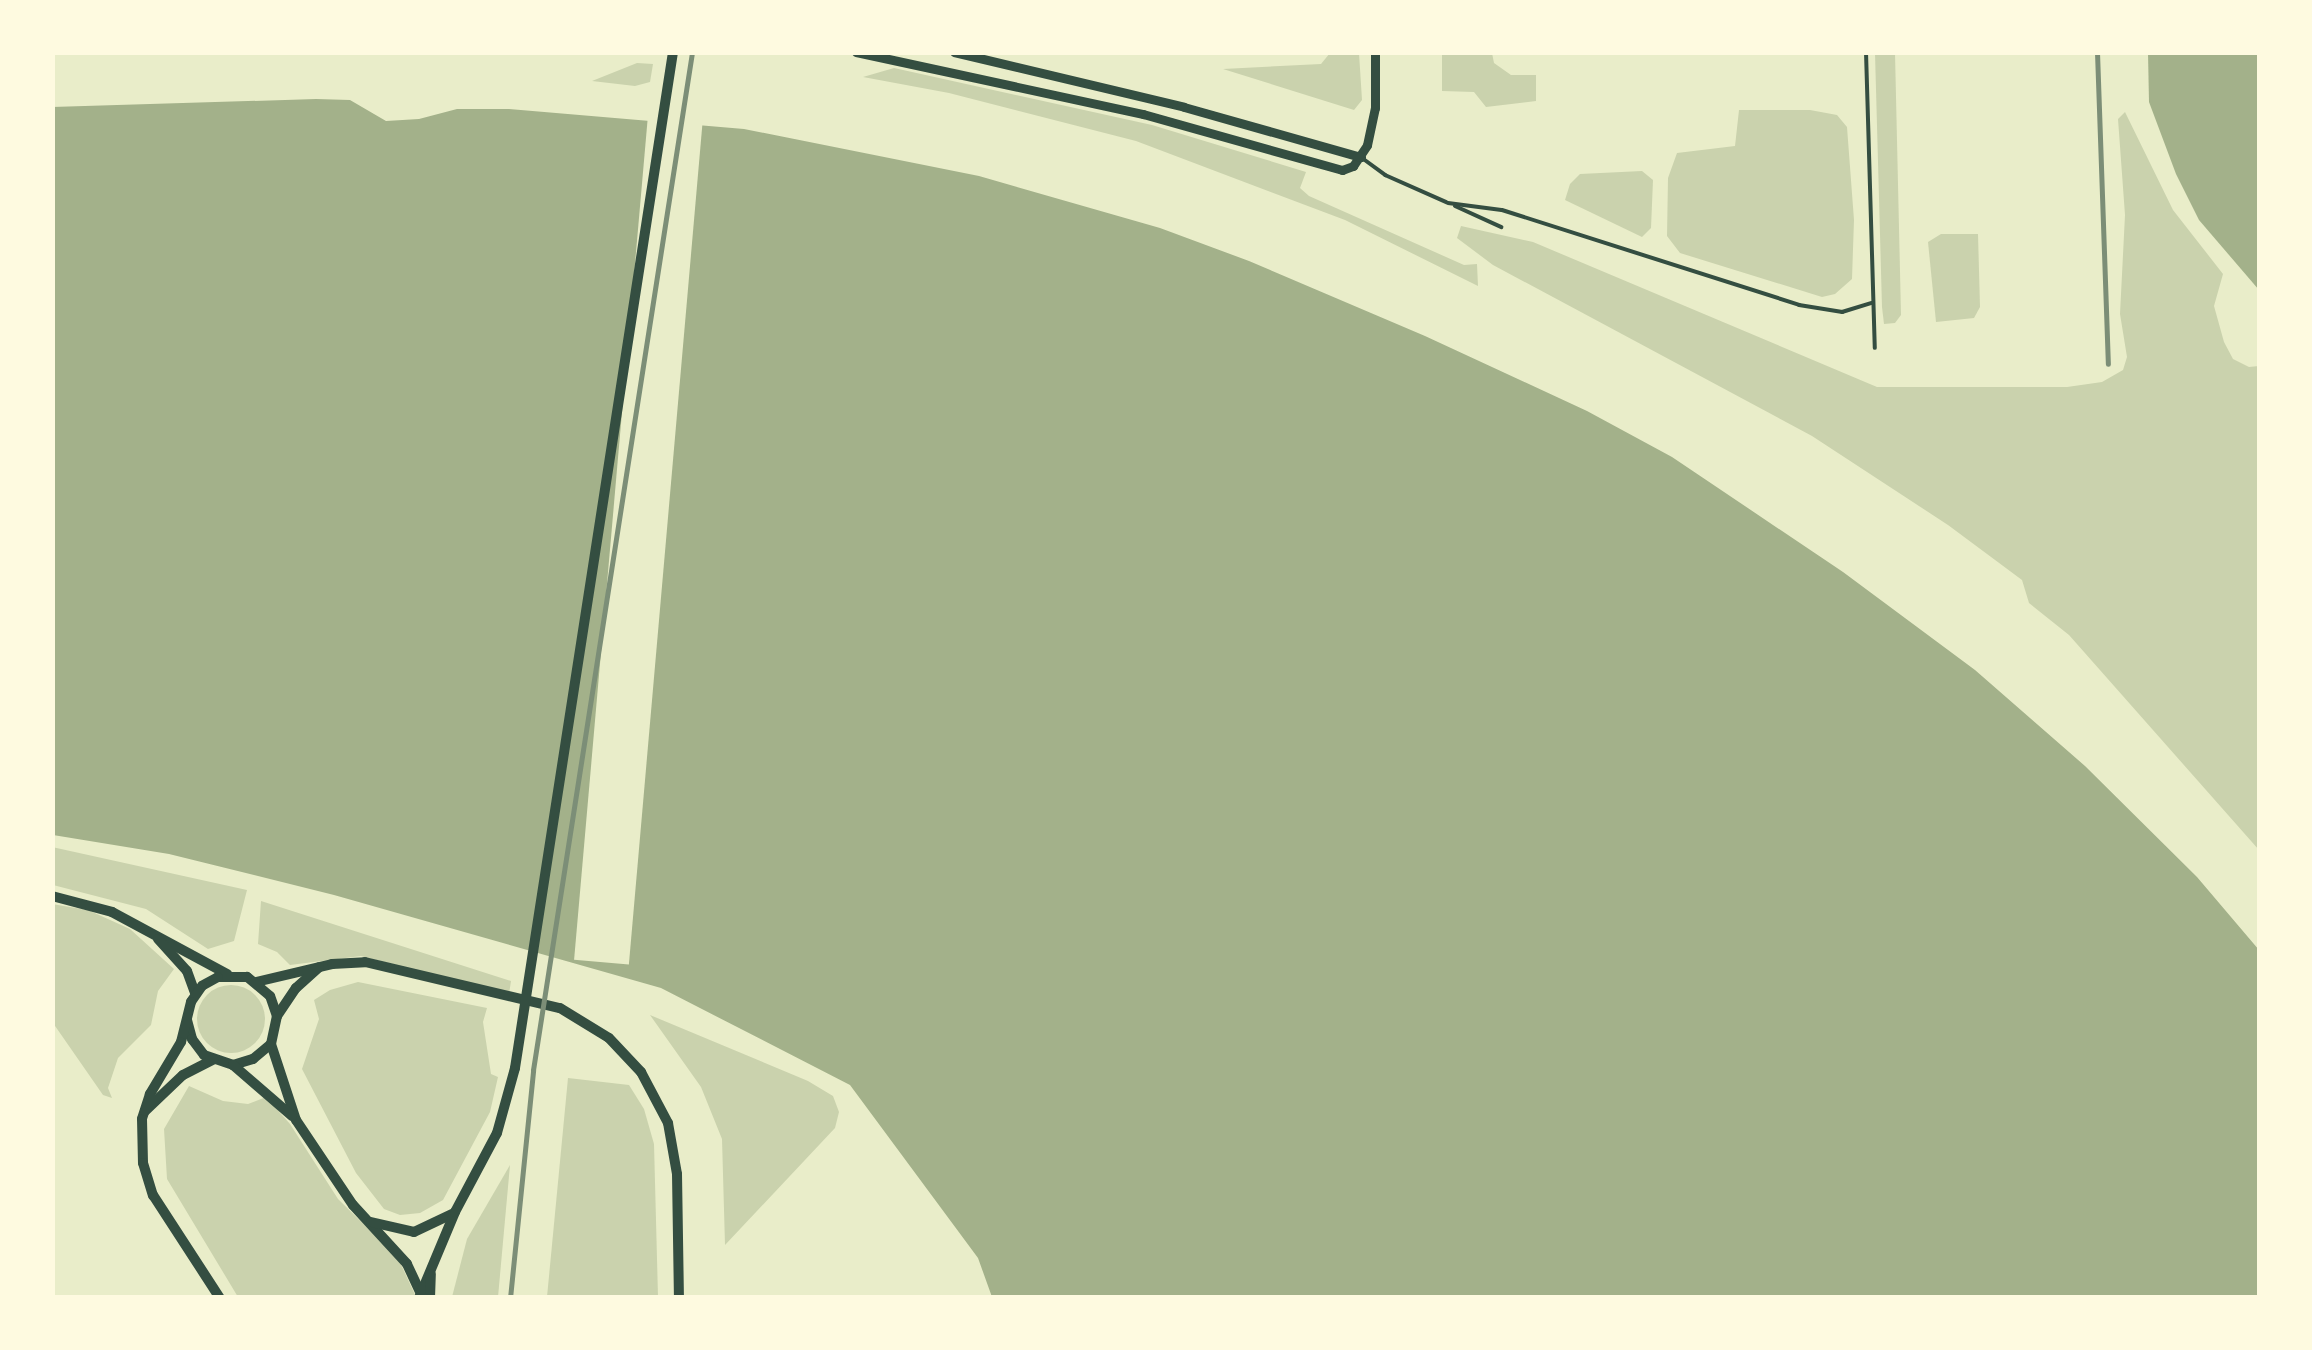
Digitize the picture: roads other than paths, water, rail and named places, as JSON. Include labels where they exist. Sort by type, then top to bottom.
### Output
[{"type":"main road","points":[[423,1296],[432,1264],[497,1133],[515,1068],[674,52]]},
{"type":"main road","points":[[52,896],[112,912],[228,975],[256,982],[320,966],[365,962],[560,1008],[609,1038],[642,1072],[668,1124],[678,1174],[679,1298]]},
{"type":"main road","points":[[150,931],[187,971],[195,994]]},
{"type":"main road","points":[[296,1120],[270,1044],[277,1016],[296,988],[320,966]]},
{"type":"main road","points":[[220,1298],[149,1185],[141,1140],[144,1112],[181,1042],[195,994],[210,980],[228,975]]},
{"type":"main road","points":[[256,982],[270,996],[277,1016]]},
{"type":"main road","points":[[187,1020],[192,1039],[212,1060]]},
{"type":"main road","points":[[144,1112],[186,1072],[212,1060],[233,1064],[253,1059],[270,1044]]},
{"type":"main road","points":[[233,1064],[296,1120],[365,1220],[407,1264],[423,1296]]},
{"type":"main road","points":[[365,1220],[382,1228],[414,1232],[456,1212]]},
{"type":"street","points":[[856,52],[1142,114],[1332,170],[1342,170],[1361,158],[1375,108],[1375,52]]},
{"type":"street","points":[[954,52],[1184,106],[1361,158]]},
{"type":"lane","points":[[1866,52],[1875,348]]},
{"type":"lane","points":[[1361,158],[1385,175],[1501,227]]},
{"type":"lane","points":[[1448,203],[1502,210],[1799,305],[1842,312],[1872,303]]},
{"type":"railway","points":[[510,1298],[533,1070],[692,52]]},
{"type":"railway","points":[[2097,52],[2108,364]]}]
